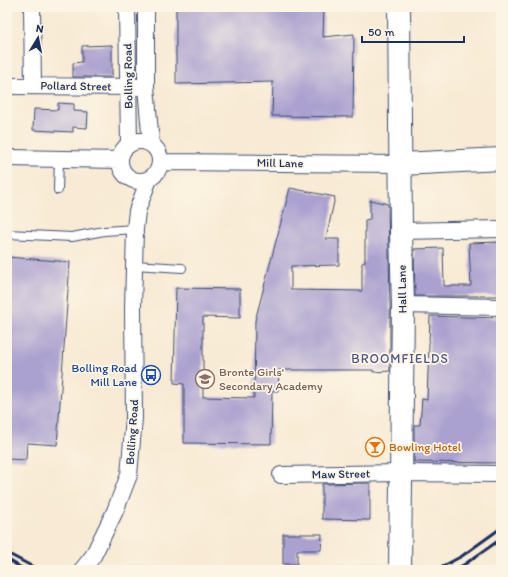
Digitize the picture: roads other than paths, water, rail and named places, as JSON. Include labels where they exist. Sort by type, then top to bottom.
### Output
[{"type":"street","points":[[32,7],[33,86]]},
{"type":"street","name":"Bolling Road","points":[[127,7],[128,145]]},
{"type":"street","name":"Bolling Road","points":[[146,7],[146,87],[151,144]]},
{"type":"street","name":"Hall Lane","points":[[399,7],[403,305],[400,570]]},
{"type":"street","name":"Pollard Street","points":[[7,86],[146,87]]},
{"type":"street","points":[[7,158],[59,159],[123,168],[137,180],[148,179],[157,172],[160,162],[159,155],[151,144],[140,141],[128,145],[124,149],[123,168]]},
{"type":"street","points":[[401,164],[501,159]]},
{"type":"street","name":"Mill Lane","points":[[160,162],[401,164]]},
{"type":"street","name":"Bolling Road","points":[[123,168],[137,211]]},
{"type":"street","name":"Bolling Road","points":[[85,567],[115,511],[129,475],[134,418],[134,265],[129,229],[148,179]]},
{"type":"street","points":[[401,231],[501,229]]},
{"type":"street","points":[[403,305],[501,307]]},
{"type":"street","name":"Maw Street","points":[[281,475],[400,473],[501,474]]},
{"type":"lane","points":[[58,190],[59,159]]},
{"type":"lane","points":[[7,234],[72,237],[104,230],[129,229]]},
{"type":"lane","points":[[134,265],[182,268]]},
{"type":"railway","points":[[436,570],[462,556],[501,528]]},
{"type":"railway","points":[[454,570],[501,539]]},
{"type":"railway","points":[[7,553],[39,570]]},
{"type":"railway","points":[[7,559],[25,570]]},
{"type":"place","name":"Bolling Road Mill Lane","points":[[151,375]]},
{"type":"place","name":"Bronte Girls' Secondary Academy","points":[[205,379]]},
{"type":"place","name":"Bowling Hotel","points":[[375,447]]},
{"type":"district","name":"BROOMFIELDS","points":[[400,358]]}]
